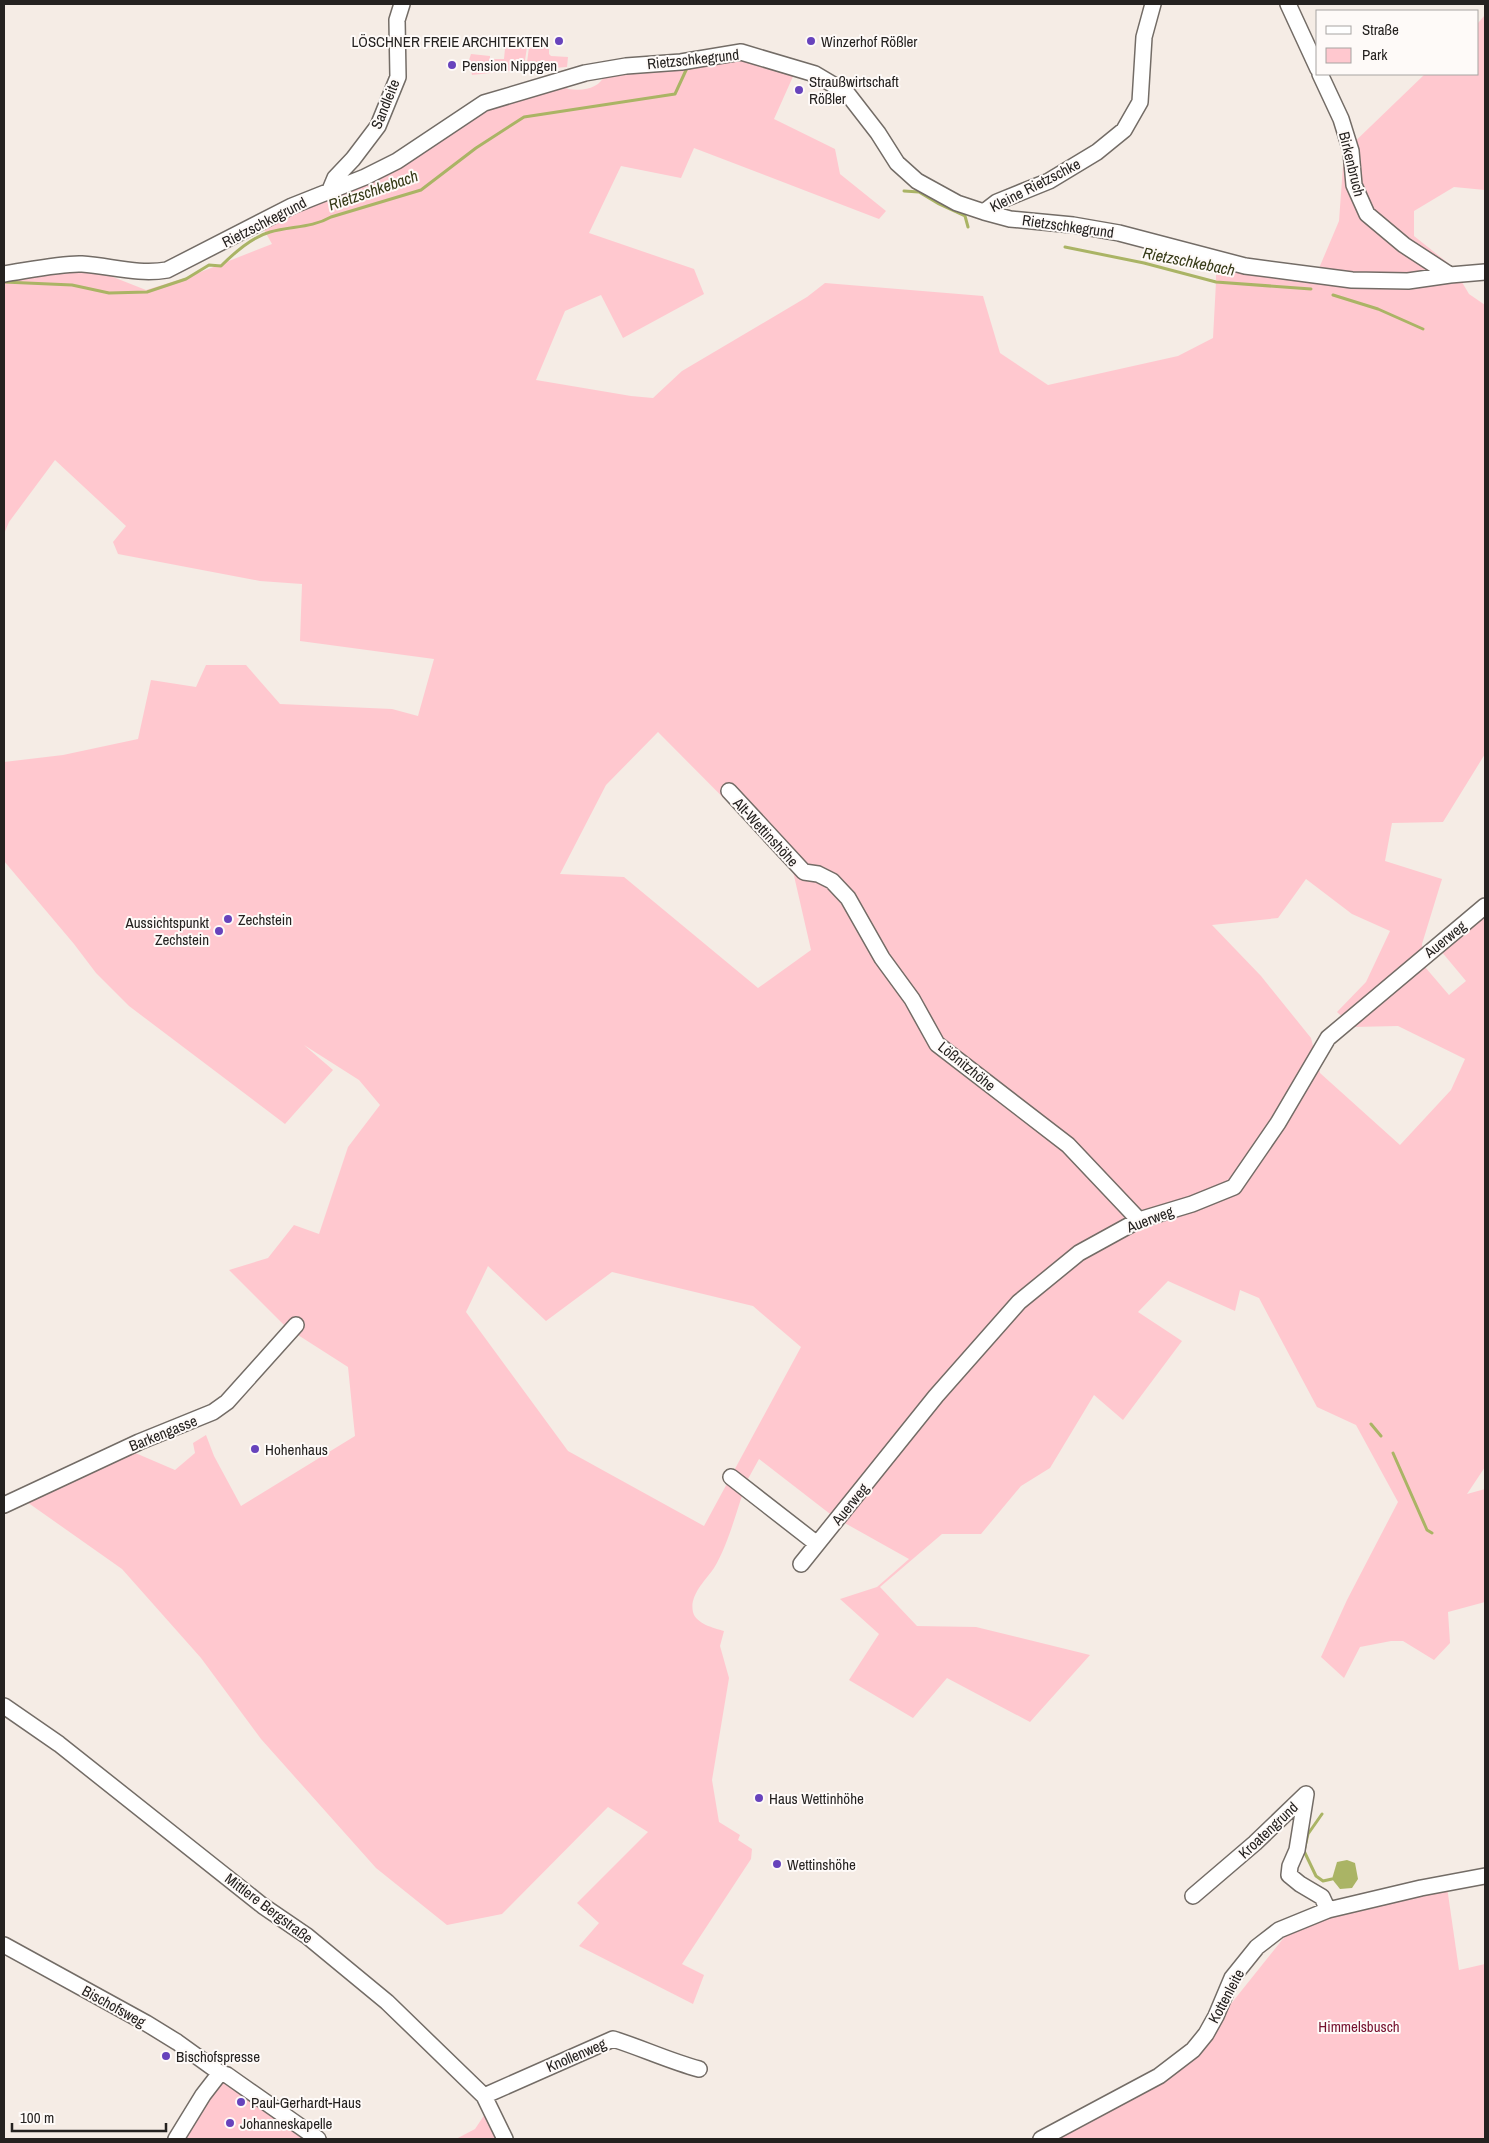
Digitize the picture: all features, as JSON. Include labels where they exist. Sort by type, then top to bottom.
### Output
[{"type":"street","name":"Sandleite","points":[[330,190],[335,178],[353,159],[378,126],[398,77],[397,20],[402,4]]},
{"type":"street","name":"Kleine Rietzschke","points":[[984,212],[998,202],[1049,181],[1097,152],[1124,130],[1140,102],[1144,37],[1153,4]]},
{"type":"street","points":[[1288,4],[1316,65]]},
{"type":"street","name":"Rietzschkegrund","points":[[4,274],[80,264],[152,273],[167,270],[292,206],[365,177],[397,160],[484,104],[585,73],[626,66],[681,62],[741,52],[815,74],[847,93],[878,133],[897,163],[918,181],[957,203],[984,212],[1010,218],[1073,225],[1119,233],[1245,266],[1352,280],[1408,281],[1485,272]]},
{"type":"street","name":"Birkenbruch","points":[[1320,75],[1341,119],[1351,151],[1354,185],[1367,214],[1404,245],[1450,275]]},
{"type":"street","name":"Alt-Wettinshöhe","points":[[728,792],[804,872]]},
{"type":"street","name":"Lößnitzhöhe","points":[[804,872],[818,874],[832,881],[848,898],[882,958],[912,999],[937,1044],[1068,1145],[1138,1220]]},
{"type":"street","name":"Auerweg","points":[[801,1564],[936,1396],[1019,1302],[1079,1253],[1138,1220],[1192,1204],[1234,1187],[1278,1123],[1328,1038],[1485,906]]},
{"type":"street","name":"Barkengasse","points":[[4,1506],[139,1442],[213,1412],[227,1402],[296,1325]]},
{"type":"street","points":[[731,1477],[817,1544]]},
{"type":"street","name":"Mittlere Bergstraße","points":[[4,1706],[59,1744],[263,1906],[307,1936],[387,2002],[484,2096],[505,2139]]},
{"type":"street","name":"Kroatengrund","points":[[1193,1896],[1255,1843],[1306,1794],[1289,1875],[1322,1897],[1328,1910]]},
{"type":"street","points":[[1280,1817],[1301,1825]]},
{"type":"street","name":"Kottenleite","points":[[1041,2139],[1176,2065],[1193,2050],[1206,2034],[1232,1978],[1256,1946],[1279,1930],[1328,1910],[1421,1888],[1485,1876]]},
{"type":"street","name":"Bischofsweg","points":[[4,1945],[178,2042],[220,2073],[227,2075],[318,2139]]},
{"type":"street","name":"Knollenweg","points":[[484,2096],[612,2039],[641,2047],[674,2062],[699,2069]]},
{"type":"street","points":[[176,2139],[203,2095],[220,2073]]},
{"type":"green space","points":[[1485,15],[1485,190],[1454,187],[1414,211],[1414,236],[1453,267],[1469,294],[1485,305],[1485,754],[1443,822],[1392,823],[1385,861],[1442,879],[1422,944],[1425,967],[1449,995],[1466,981],[1441,951],[1485,915],[1485,1467],[1467,1494],[1485,1489],[1485,1602],[1448,1612],[1450,1643],[1434,1660],[1403,1641],[1391,1641],[1360,1647],[1344,1678],[1321,1657],[1347,1600],[1398,1502],[1356,1425],[1317,1407],[1259,1298],[1240,1290],[1235,1311],[1168,1281],[1138,1312],[1182,1341],[1123,1420],[1094,1395],[1050,1468],[1021,1486],[981,1534],[942,1534],[880,1587],[917,1626],[976,1627],[1090,1655],[1030,1722],[947,1678],[913,1718],[849,1680],[879,1634],[840,1599],[877,1587],[909,1559],[834,1517],[759,1459],[743,1488],[743,1493],[723,1551],[696,1594],[692,1606],[698,1620],[724,1631],[720,1646],[729,1678],[712,1780],[719,1822],[740,1835],[738,1840],[752,1849],[751,1859],[682,1964],[704,1975],[693,2004],[579,1946],[599,1923],[577,1903],[648,1832],[608,1807],[502,1914],[447,1925],[376,1868],[261,1739],[201,1658],[122,1569],[27,1502],[133,1452],[175,1470],[195,1453],[193,1443],[206,1435],[214,1456],[241,1506],[355,1436],[348,1367],[287,1328],[229,1270],[268,1258],[294,1225],[319,1234],[348,1147],[380,1105],[359,1080],[304,1045],[333,1070],[285,1124],[129,1006],[96,973],[4,861],[4,762],[63,755],[138,739],[151,680],[196,687],[206,665],[246,665],[280,704],[392,709],[418,716],[434,659],[300,641],[302,584],[260,581],[118,554],[113,542],[126,526],[55,460],[9,522],[4,534],[4,274],[80,264],[146,290],[188,277],[272,244],[263,228],[486,107],[562,84],[568,89],[580,90],[591,88],[600,83],[606,73],[729,58],[751,59],[795,72],[774,119],[835,149],[840,174],[886,211],[879,219],[694,148],[681,178],[621,166],[589,233],[694,269],[704,294],[623,338],[601,295],[565,311],[536,380],[653,398],[682,371],[807,297],[825,283],[983,296],[1000,353],[1048,385],[1178,356],[1213,338],[1216,258],[1317,273],[1339,221],[1344,152],[1424,75],[1479,75],[1479,22]],"holes":[[[658,732],[792,867],[811,950],[758,988],[624,877],[560,874],[606,785]],[[1306,879],[1352,914],[1390,931],[1366,982],[1337,1012],[1353,1027],[1398,1026],[1465,1059],[1451,1090],[1400,1145],[1320,1073],[1311,1038],[1261,976],[1212,925],[1278,918]],[[488,1266],[546,1321],[612,1272],[753,1306],[801,1347],[704,1526],[568,1451],[466,1312]]]},
{"type":"green space","points":[[521,37],[521,47],[527,47],[524,67],[518,70],[472,75],[469,60],[471,54],[490,56],[490,59],[504,59],[506,38]]},
{"type":"green space","points":[[535,37],[549,37],[549,54],[551,56],[568,57],[567,67],[526,70],[529,47],[535,47]]},
{"type":"green space","name":"Himmelsbusch","points":[[1447,1887],[1459,1970],[1485,1964],[1485,2139],[1047,2139],[1176,2071],[1207,2046],[1230,2005],[1290,1930],[1402,1892]]},
{"type":"green space","points":[[225,2079],[307,2139],[185,2139],[219,2081]]},
{"type":"green space","points":[[485,2114],[495,2139],[456,2139],[475,2129]]},
{"type":"shaded area","points":[[1347,1860],[1355,1863],[1358,1879],[1352,1888],[1340,1889],[1332,1879],[1337,1862]]},
{"type":"waterway","name":"Rietzschkebach","points":[[4,282],[72,285],[109,293],[147,292],[186,279],[209,265],[221,266],[244,246],[263,234],[324,221],[331,217],[421,190],[476,148],[524,117],[675,94],[687,68],[690,68]]},
{"type":"waterway","name":"Rietzschkebach","points":[[904,191],[919,192],[965,216],[968,227]]},
{"type":"waterway","name":"Rietzschkebach","points":[[1065,247],[1144,263],[1216,282],[1311,289]]},
{"type":"waterway","name":"Rietzschkebach","points":[[1333,295],[1378,309],[1423,329]]},
{"type":"waterway","points":[[1371,1424],[1381,1436]]},
{"type":"waterway","points":[[1393,1453],[1427,1530],[1432,1533]]},
{"type":"waterway","points":[[1322,1814],[1308,1834],[1304,1851],[1316,1876],[1323,1881],[1332,1879]]},
{"type":"place","name":"LÖSCHNER FREIE ARCHITEKTEN","points":[[559,41]]},
{"type":"place","name":"Winzerhof Rößler","points":[[811,41]]},
{"type":"place","name":"Pension Nippgen","points":[[452,65]]},
{"type":"place","name":"Straußwirtschaft Rößler","points":[[799,90]]},
{"type":"place","name":"Zechstein","points":[[228,919]]},
{"type":"place","name":"Aussichtspunkt Zechstein","points":[[219,931]]},
{"type":"place","name":"Hohenhaus","points":[[255,1449]]},
{"type":"place","name":"Haus Wettinhöhe","points":[[759,1798]]},
{"type":"place","name":"Wettinshöhe","points":[[777,1864]]},
{"type":"place","name":"Bischofspresse","points":[[166,2056]]},
{"type":"place","name":"Paul-Gerhardt-Haus","points":[[241,2102]]},
{"type":"place","name":"Johanneskapelle","points":[[230,2123]]}]
